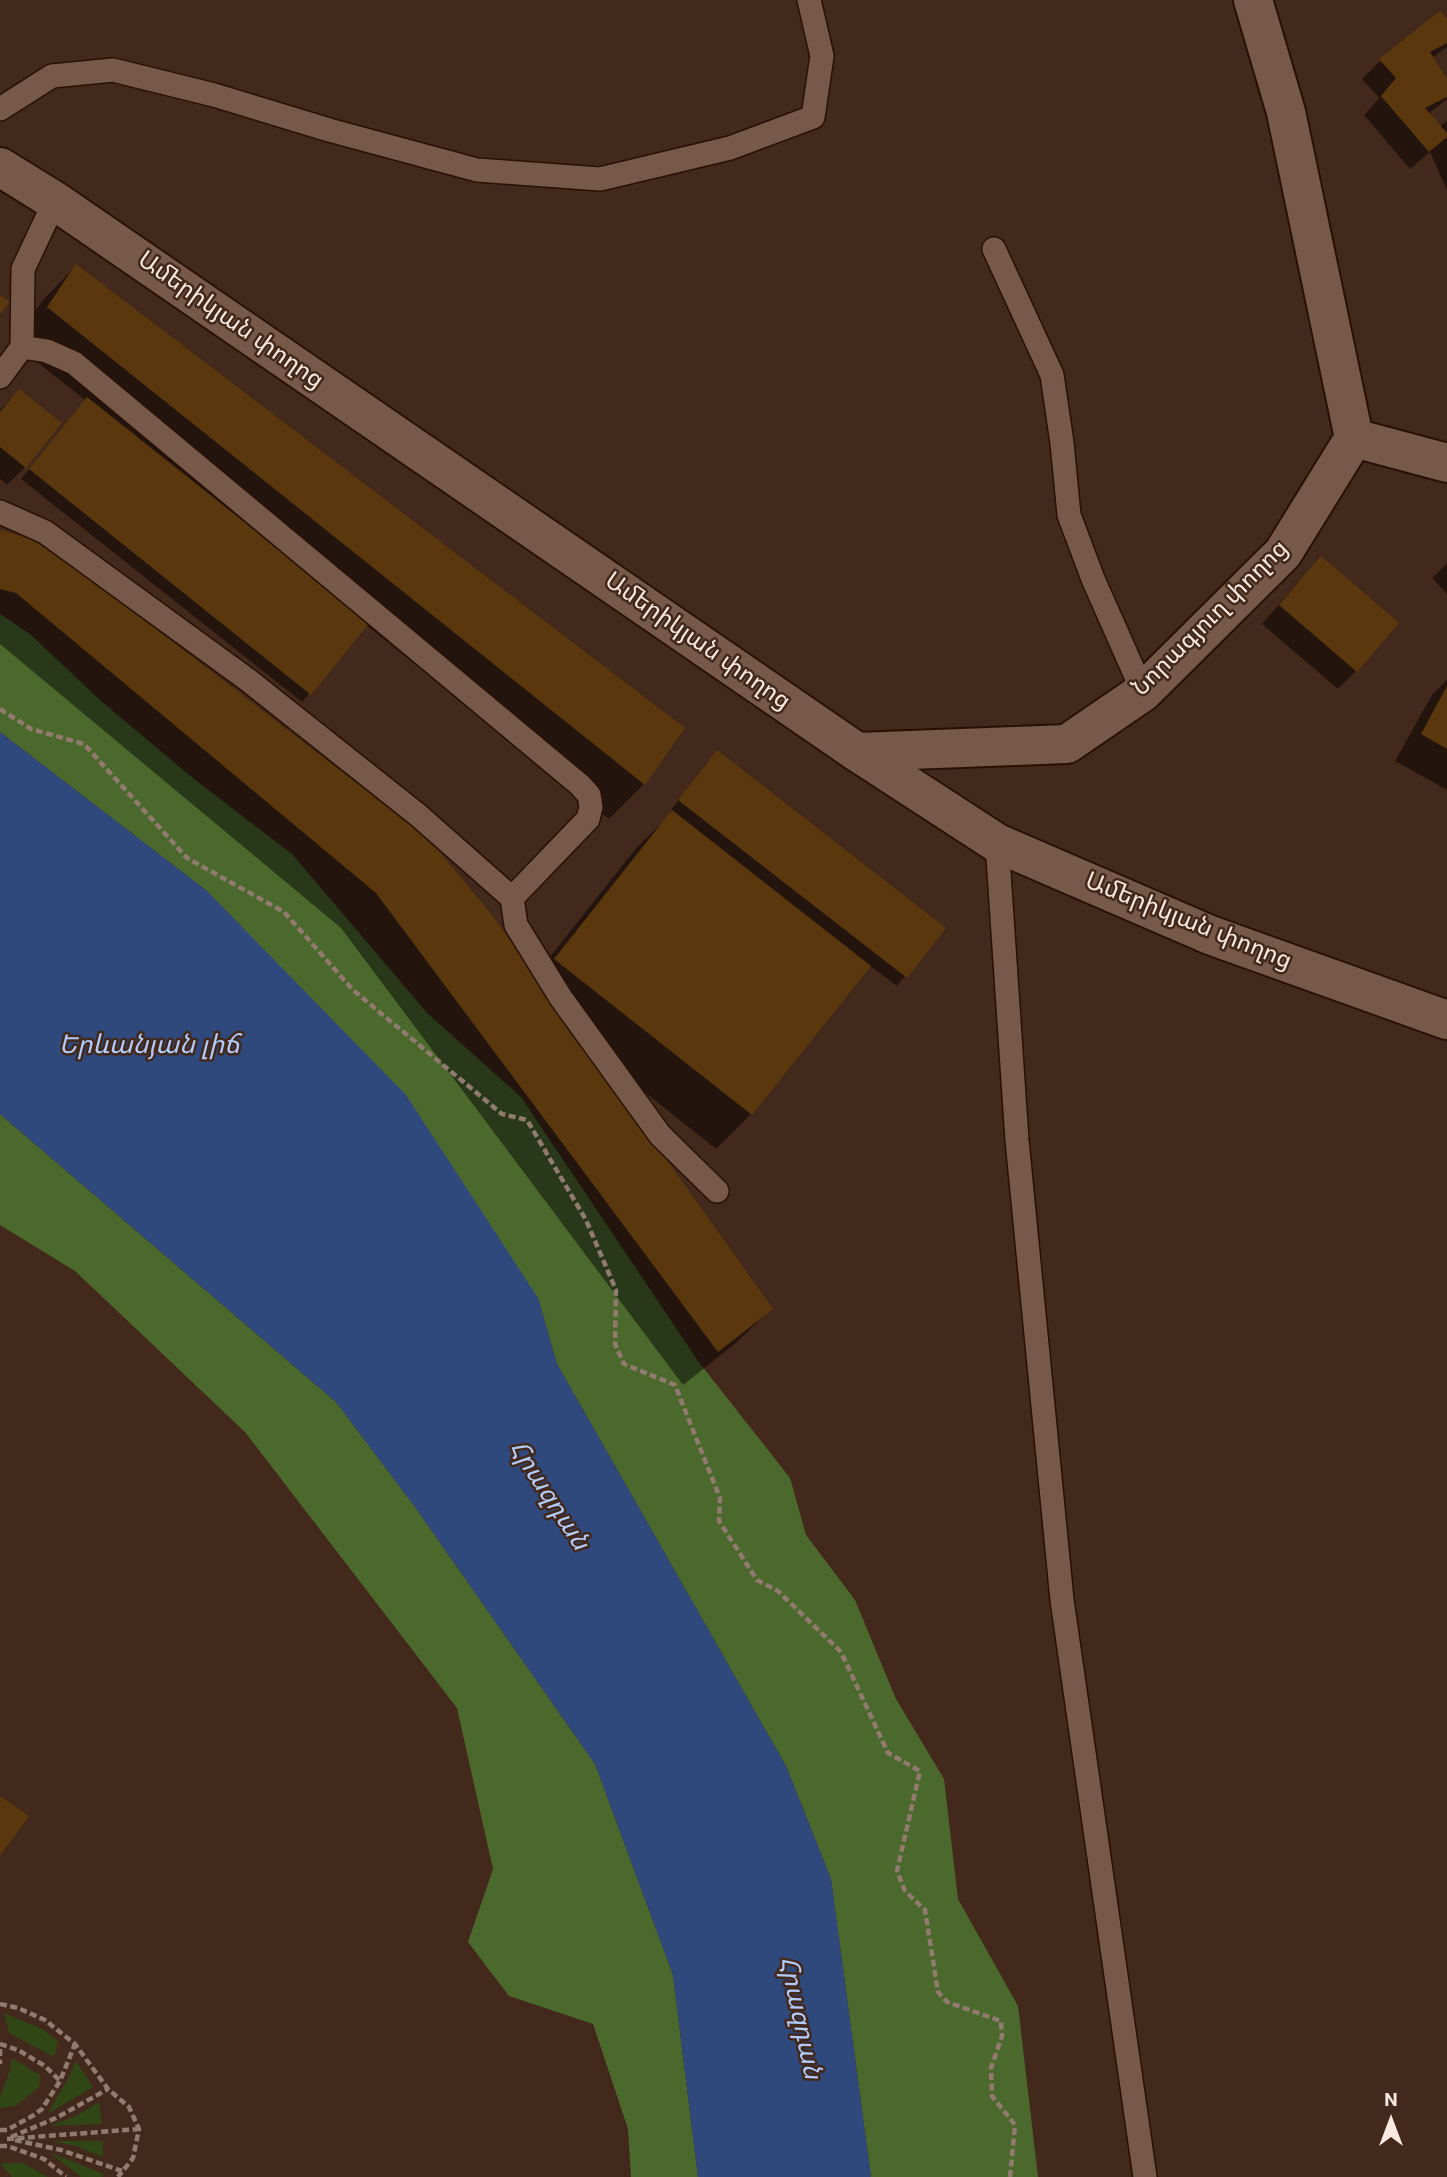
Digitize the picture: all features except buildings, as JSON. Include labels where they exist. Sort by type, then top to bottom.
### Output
[{"type":"street","points":[[1253,0],[1286,112],[1353,438],[1447,463]]},
{"type":"street","name":"Ամերիկյան փողոց","points":[[0,167],[55,201],[858,752],[997,844],[1210,935],[1447,1020]]},
{"type":"street","name":"Նորագյուղ փողոց","points":[[858,752],[1067,744],[1143,692],[1283,553],[1353,438]]},
{"type":"lane","points":[[0,109],[52,76],[113,70],[214,95],[329,131],[477,170],[600,179],[730,148],[813,117],[822,56],[809,0]]},
{"type":"lane","points":[[0,377],[22,347],[23,269],[55,201]]},
{"type":"lane","points":[[995,249],[1052,375],[1069,515],[1093,579],[1143,692]]},
{"type":"lane","points":[[22,347],[47,351],[74,363],[589,795],[591,807],[588,819],[512,898]]},
{"type":"lane","points":[[0,512],[45,532],[248,680],[418,815],[512,898],[516,925],[561,998],[660,1135],[717,1191]]},
{"type":"lane","points":[[997,844],[1017,1140],[1062,1600],[1145,2177]]},
{"type":"path","points":[[0,709],[31,729],[84,744],[187,858],[284,912],[353,990],[502,1114],[527,1120],[586,1220],[616,1290],[615,1344],[624,1364],[675,1385],[720,1498],[719,1521],[757,1580],[778,1591],[841,1651],[888,1753],[920,1771],[897,1871],[905,1891],[925,1909],[938,1992],[947,2002],[1001,2021],[1002,2036],[991,2068],[992,2096],[1015,2125],[1010,2177]]},
{"type":"path","points":[[0,2004],[18,2008],[45,2020],[75,2044],[108,2090],[129,2107],[139,2129],[133,2158],[118,2177]]},
{"type":"path","points":[[7,2146],[3,2130],[42,2109],[60,2081],[75,2044]]},
{"type":"path","points":[[0,2064],[0,2047],[18,2050],[45,2066],[60,2081]]},
{"type":"path","points":[[7,2139],[56,2118],[108,2090]]},
{"type":"path","points":[[7,2139],[139,2129]]},
{"type":"path","points":[[7,2139],[61,2150],[122,2171]]},
{"type":"path","points":[[0,2146],[44,2159],[66,2177]]},
{"type":"green space","points":[[0,614],[31,635],[101,701],[194,779],[292,854],[428,1014],[521,1097],[698,1361],[790,1478],[806,1535],[855,1600],[896,1699],[944,1779],[958,1899],[1018,2006],[1038,2177],[871,2177],[831,1879],[786,1766],[557,1364],[538,1298],[207,891],[0,732]]},
{"type":"green space","points":[[0,1114],[336,1402],[415,1507],[595,1764],[673,1975],[698,2177],[631,2177],[628,2129],[593,2024],[509,1996],[468,1942],[493,1869],[457,1708],[245,1432],[75,1271],[0,1225]]},
{"type":"green space","points":[[4,2013],[42,2029],[58,2041],[54,2057],[9,2033]]},
{"type":"green space","points":[[12,2058],[41,2076],[39,2087],[16,2106],[0,2108],[0,2098]]},
{"type":"green space","points":[[76,2061],[93,2087],[47,2114],[67,2081]]},
{"type":"green space","points":[[99,2102],[102,2124],[49,2126],[76,2116]]},
{"type":"green space","points":[[52,2141],[103,2141],[103,2157],[76,2146]]},
{"type":"green space","points":[[50,2153],[103,2174],[102,2177],[81,2177]]},
{"type":"green space","points":[[0,2163],[23,2163],[48,2177],[12,2177]]},
{"type":"water","points":[[0,732],[207,891],[406,1095],[538,1298],[557,1364],[786,1766],[831,1879],[871,2177],[698,2177],[673,1975],[595,1764],[415,1507],[336,1402],[0,1114]]},
{"type":"water label","name":"Երևանյան լիճ","points":[[149,1046]]},
{"type":"water label","name":"Հրազդան","points":[[548,1496]]},
{"type":"water label","name":"Հրազդան","points":[[799,2018]]}]
